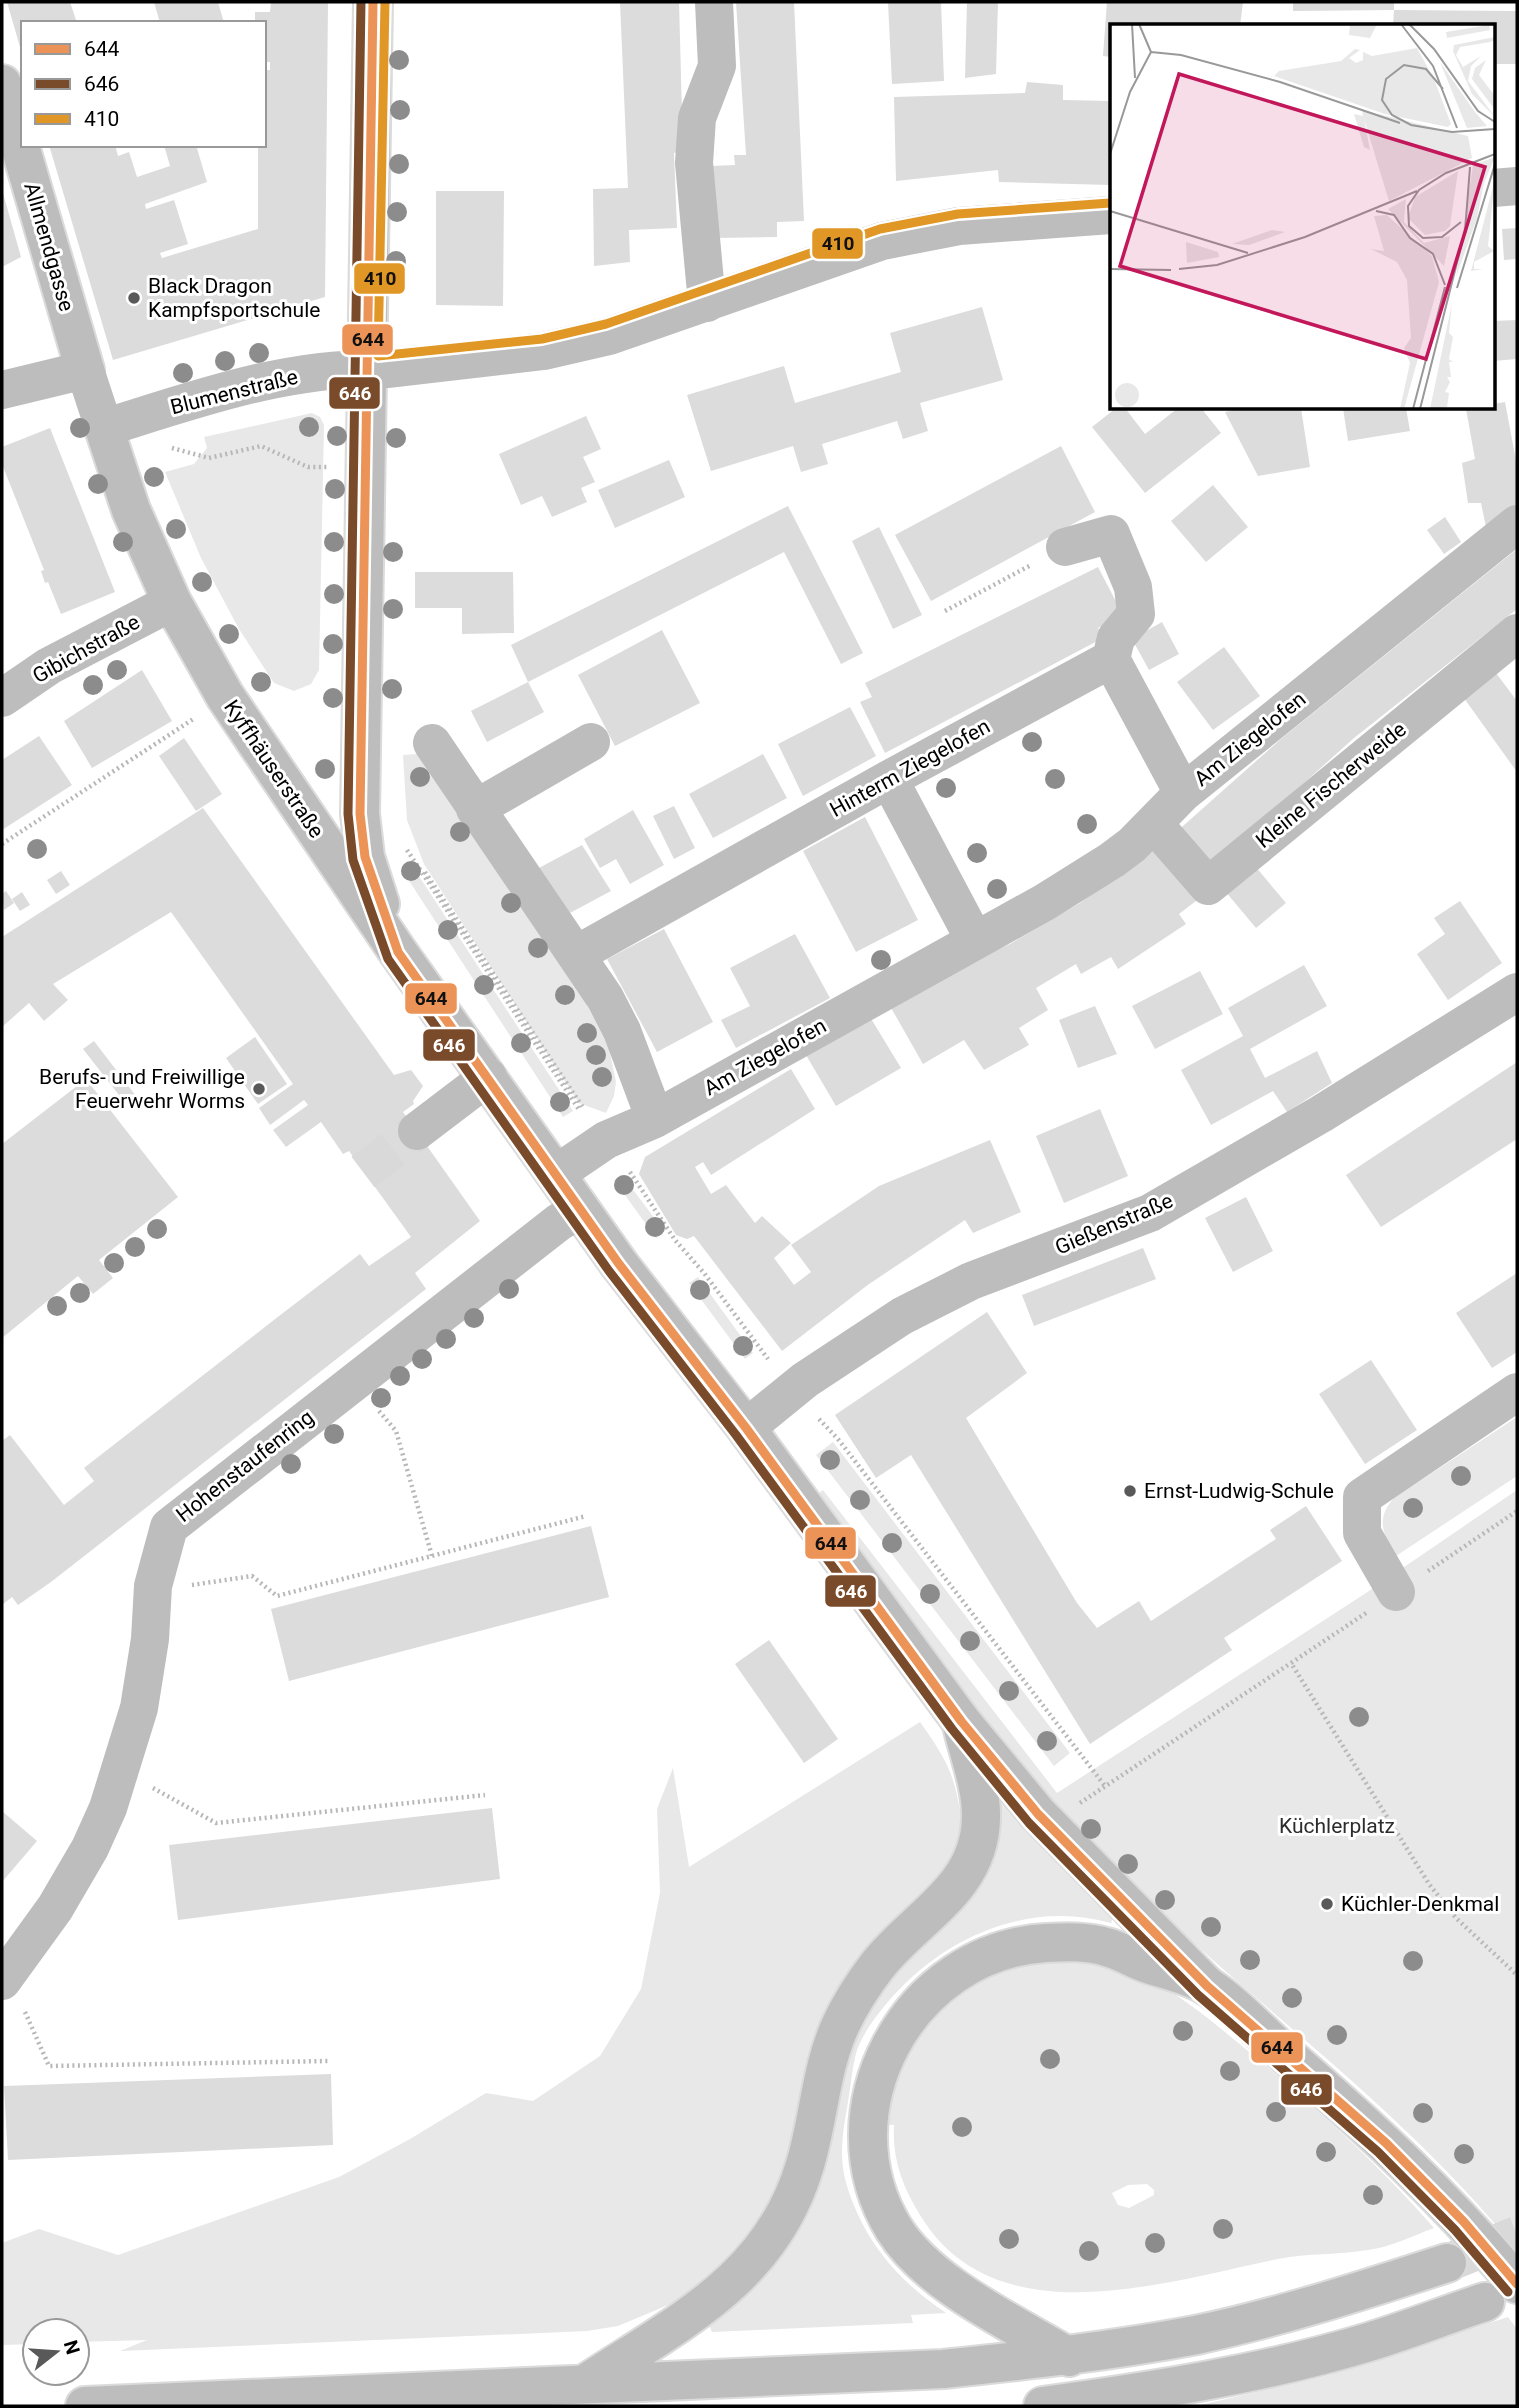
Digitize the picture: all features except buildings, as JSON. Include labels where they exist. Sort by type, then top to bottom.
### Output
[{"type":"main road","points":[[373,2],[360,814],[365,857],[398,951]]},
{"type":"main road","points":[[706,303],[694,163],[697,118],[717,66],[714,2]]},
{"type":"main road","name":"Allmendgasse","points":[[2,84],[85,370]]},
{"type":"main road","points":[[1494,188],[1517,186]]},
{"type":"main road","name":"Blumenstraße","points":[[104,428],[284,376],[366,368],[389,369],[544,351],[645,325],[882,241],[960,226],[1110,215]]},
{"type":"main road","points":[[2,390],[85,370]]},
{"type":"main road","name":"Kyffhäuserstraße","points":[[85,370],[131,510],[172,602],[225,696],[398,951],[580,1210],[746,1428],[961,1721],[1038,1814],[1207,1986],[1386,2143],[1464,2222],[1501,2293]]},
{"type":"main road","name":"Am Ziegelofen","points":[[556,1174],[604,1142],[655,1119],[975,941],[1112,860],[1154,824],[1183,793],[1517,524]]},
{"type":"main road","points":[[1065,547],[1111,534],[1133,587],[1136,614],[1116,638],[1111,659],[1183,793]]},
{"type":"main road","name":"Gibichstraße","points":[[2,698],[49,666],[172,602]]},
{"type":"main road","name":"Kleine Fischerweide","points":[[1154,824],[1208,886],[1517,632]]},
{"type":"main road","name":"Hinterm Ziegelofen","points":[[577,954],[888,779],[1111,659]]},
{"type":"main road","points":[[475,809],[591,742]]},
{"type":"main road","points":[[432,743],[577,954],[622,1031],[655,1119]]},
{"type":"main road","points":[[888,779],[975,941]]},
{"type":"main road","name":"Gießenstraße","points":[[746,1428],[791,1390],[902,1316],[971,1281],[1150,1213],[1321,1114],[1517,992]]},
{"type":"main road","points":[[417,1131],[488,1077]]},
{"type":"main road","name":"Hohenstaufenring","points":[[5,1977],[73,1879],[90,1848],[121,1772],[144,1680],[153,1586],[169,1527],[559,1222],[580,1210]]},
{"type":"main road","points":[[1396,1592],[1362,1533],[1362,1497],[1517,1392]]},
{"type":"main road","points":[[583,2385],[731,2284],[758,2258],[779,2227],[794,2200],[806,2164],[828,2061],[841,2024],[877,1966],[957,1888],[972,1860],[981,1819],[961,1721]]},
{"type":"main road","points":[[1069,2357],[943,2280],[918,2260],[895,2231],[878,2198],[869,2160],[869,2125],[886,2054],[906,2020],[926,1995],[965,1966],[1004,1949],[1067,1941],[1105,1946],[1207,1986]]},
{"type":"main road","points":[[85,2406],[943,2368],[1069,2357],[1198,2334],[1345,2296],[1447,2263]]},
{"type":"main road","points":[[1044,2406],[1128,2395],[1367,2342],[1501,2293]]},
{"type":"path","points":[[170,447],[209,458],[261,446],[308,467],[364,466]]},
{"type":"path","points":[[945,611],[1065,547]]},
{"type":"path","points":[[2,844],[202,713]]},
{"type":"path","points":[[403,839],[604,1142],[624,1162],[675,1240],[704,1273],[791,1390],[838,1439],[1105,1786]]},
{"type":"path","points":[[355,1380],[396,1432],[432,1556]]},
{"type":"path","points":[[1075,1806],[1517,1511]]},
{"type":"path","points":[[153,1586],[179,1586],[252,1576],[277,1595],[586,1516]]},
{"type":"path","points":[[1291,1663],[1429,1884],[1456,1918],[1517,1975]]},
{"type":"path","points":[[121,1772],[216,1823],[485,1795]]},
{"type":"path","points":[[5,1977],[50,2066],[328,2061]]},
{"type":"green space","points":[[312,413],[320,417],[324,425],[319,670],[311,684],[294,691],[274,683],[239,629],[201,558],[165,472],[194,464],[207,448],[204,437]]},
{"type":"green space","points":[[418,754],[563,962],[608,1043],[616,1082],[614,1096],[606,1113],[579,1103],[424,864],[407,820],[403,755]]},
{"type":"green space","points":[[411,864],[573,1111],[563,1117],[402,870]]},
{"type":"green space","points":[[622,1175],[664,1231],[656,1238],[614,1180]]},
{"type":"green space","points":[[698,1277],[753,1353],[745,1359],[689,1283]]},
{"type":"green space","points":[[1517,1417],[1517,1476],[1396,1556],[1383,1527],[1384,1513],[1394,1498]]},
{"type":"green space","points":[[833,1442],[1070,1753],[1054,1766],[816,1455]]},
{"type":"green space","name":"Küchlerplatz","points":[[823,1490],[1057,1793],[1366,1593],[1517,1490],[1517,2250],[1426,2150],[1329,2060],[1178,1929],[1086,1839],[1003,1745],[926,1646],[819,1493]]},
{"type":"green space","points":[[920,1722],[946,1764],[960,1811],[965,1812],[952,1859],[918,1904],[758,2229],[692,2295],[618,2326],[587,2331],[120,2351],[147,2340],[91,2342],[91,2317],[21,2317],[21,2344],[2,2345],[2,2243],[39,2229],[118,2255],[339,2177],[410,2139],[486,2093],[533,2101],[600,2056],[641,1989],[660,1893],[657,1809],[673,1768],[689,1867]]},
{"type":"green space","points":[[1008,1800],[1115,1913],[1111,1923],[1080,1917],[1050,1916],[1020,1920],[991,1928],[938,1956],[892,1997],[860,2043],[854,2063],[843,2134],[844,2176],[863,2225],[898,2273],[946,2313],[911,2315],[913,2323],[712,2332],[707,2321],[739,2299],[852,2031],[998,1805]]},
{"type":"green space","points":[[1014,1959],[1094,1960],[1125,1968],[1144,1977],[1181,1998],[1297,2092],[1368,2158],[1434,2228],[1377,2249],[1289,2257],[1134,2288],[1084,2292],[1036,2289],[992,2277],[952,2253],[920,2215],[900,2171],[895,2149],[894,2125],[884,2125],[887,2085],[946,1991]],"holes":[[[1147,2184],[1154,2190],[1154,2195],[1129,2208],[1118,2205],[1112,2193],[1128,2185]]]},
{"type":"green space","points":[[1508,2317],[1517,2329],[1517,2406],[1196,2406],[1326,2376]]},
{"type":"tunnel","points":[[363,1172],[417,1131]]},
{"type":"tunnel","points":[[1447,2263],[1517,2235]]},
{"type":"transit line","name":"646","points":[[361,2],[348,814],[353,860],[388,959],[609,1271],[736,1435],[952,1729],[1029,1823],[1198,1995],[1378,2152],[1455,2230],[1508,2292]]},
{"type":"transit line","name":"644","points":[[373,2],[360,814],[365,857],[398,952],[619,1264],[746,1428],[961,1721],[1038,1814],[1207,1986],[1386,2143],[1464,2222],[1517,2284]]},
{"type":"transit line","name":"410","points":[[385,2],[378,356],[542,339],[606,324],[880,229],[958,214],[1110,203]]},
{"type":"place","name":"Black Dragon Kampfsportschule","points":[[134,298]]},
{"type":"place","name":"Berufs- und Freiwillige Feuerwehr Worms","points":[[259,1089]]},
{"type":"place","name":"Ernst-Ludwig-Schule","points":[[1130,1491]]},
{"type":"place","name":"Küchler-Denkmal","points":[[1327,1904]]}]
